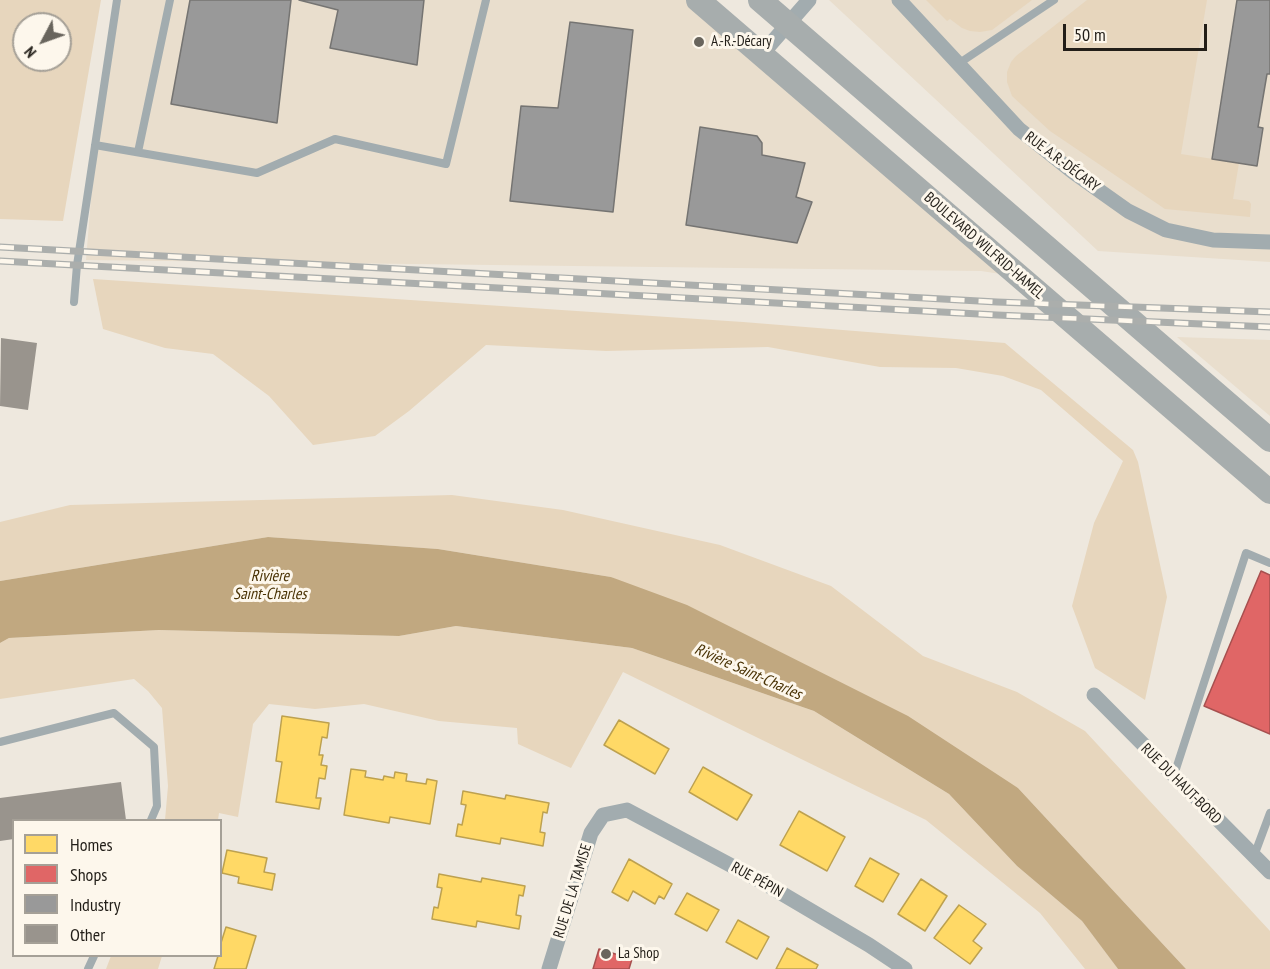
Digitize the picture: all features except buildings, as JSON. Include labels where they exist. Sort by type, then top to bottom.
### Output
[{"type":"main road","name":"BOULEVARD WILFRID-HAMEL","points":[[698,0],[1270,492]]},
{"type":"main road","points":[[760,0],[1270,440]]},
{"type":"street","points":[[761,55],[809,0]]},
{"type":"street","name":"RUE A.R.-DÉCARY","points":[[899,0],[1018,129],[1128,211],[1166,230],[1213,240],[1270,242]]},
{"type":"street","name":"RUE DU HAUT-BORD","points":[[1094,695],[1270,872]]},
{"type":"street","name":"RUE PÉPIN","points":[[603,815],[627,810],[764,883],[905,969]]},
{"type":"street","name":"RUE DE LA TAMISE","points":[[549,969],[591,833],[603,815]]},
{"type":"lane","points":[[74,302],[77,265],[117,0]]},
{"type":"lane","points":[[138,152],[170,0]]},
{"type":"lane","points":[[95,145],[257,173],[335,139],[446,164],[486,0]]},
{"type":"lane","points":[[958,64],[1054,0]]},
{"type":"lane","points":[[1173,776],[1246,554],[1270,563]]},
{"type":"lane","points":[[0,742],[114,713],[154,747],[157,806],[151,819]]},
{"type":"lane","points":[[1254,856],[1270,813]]},
{"type":"shaded area","points":[[0,0],[101,0],[63,221],[0,219]]},
{"type":"shaded area","points":[[117,0],[698,0],[1020,277],[981,271],[86,260],[98,112]]},
{"type":"shaded area","points":[[829,0],[1270,0],[1270,262],[1098,251]]},
{"type":"shaded area","points":[[926,0],[1032,0],[992,30],[980,32],[962,28],[950,19],[947,21]]},
{"type":"shaded area","points":[[1087,0],[1207,0],[1181,154],[1239,163],[1233,199],[1249,201],[1251,204],[1250,217],[1165,209],[1050,131],[1012,96],[1007,82],[1007,72],[1011,62]]},
{"type":"shaded area","points":[[93,279],[743,322],[1005,343],[1133,450],[1138,462],[1167,597],[1145,700],[1095,668],[1072,606],[1094,523],[1123,461],[1041,390],[1003,376],[956,368],[880,367],[768,347],[606,351],[486,345],[409,411],[375,436],[313,445],[269,396],[213,354],[165,348],[103,329]]},
{"type":"shaded area","points":[[1177,337],[1270,340],[1270,416]]},
{"type":"shaded area","points":[[452,495],[563,510],[720,545],[831,586],[923,656],[1017,692],[1085,731],[1270,931],[1270,969],[1186,969],[1018,788],[611,577],[438,549],[268,537],[0,581],[0,522],[70,505]]},
{"type":"shaded area","points":[[456,626],[632,648],[814,711],[949,794],[1017,866],[1082,921],[1118,969],[1085,969],[1040,913],[926,820],[623,672],[571,768],[518,744],[517,728],[439,721],[364,704],[315,709],[269,704],[253,724],[238,817],[219,813],[218,819],[165,819],[168,786],[162,708],[134,679],[0,699],[0,643],[9,638],[159,630],[399,636]]},
{"type":"shaded area","points":[[111,957],[162,957],[158,969],[106,969]]},
{"type":"water","name":"Rivière Saint-Charles","points":[[268,537],[438,549],[611,577],[687,605],[908,716],[1018,788],[1186,969],[1118,969],[1082,921],[1017,866],[949,794],[814,711],[632,648],[456,626],[399,636],[159,630],[9,638],[0,643],[0,581]]},
{"type":"railway","points":[[0,247],[997,302],[1270,312]]},
{"type":"railway","points":[[0,261],[997,315],[1270,327]]},
{"type":"place","name":"A.-R.-Décary","points":[[699,42]]},
{"type":"place","name":"La Shop","points":[[606,954]]}]
